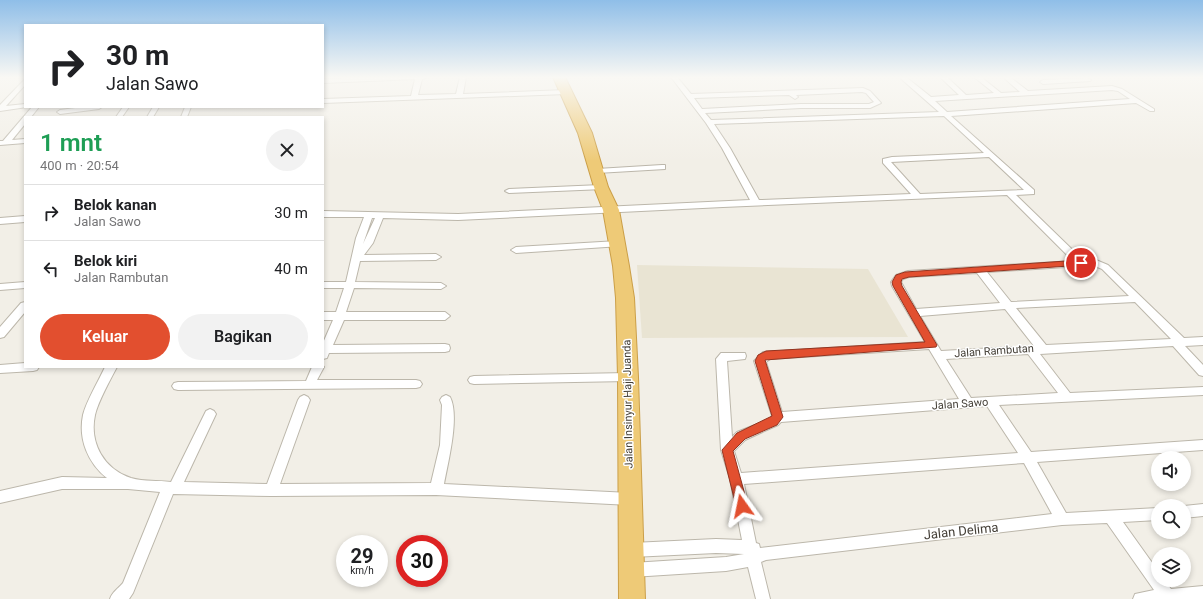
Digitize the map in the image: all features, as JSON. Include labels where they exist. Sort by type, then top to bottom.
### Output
[{"type":"highway","name":"Jalan Insinyur Haji Juanda","points":[[572,105],[586,133],[599,179],[611,210],[618,244],[625,298],[632,599]]},
{"type":"street","points":[[696,105],[726,148],[756,203]]},
{"type":"street","points":[[700,111],[801,106],[873,105]]},
{"type":"street","points":[[324,214],[458,217],[1032,192],[935,105]]},
{"type":"street","points":[[709,122],[806,117],[944,114],[1074,105]]},
{"type":"street","points":[[1143,105],[1152,110]]},
{"type":"street","points":[[0,109],[24,106]]},
{"type":"street","points":[[801,106],[806,117]]},
{"type":"street","points":[[28,116],[35,108]]},
{"type":"street","points":[[60,112],[90,108]]},
{"type":"street","points":[[91,116],[97,108]]},
{"type":"street","points":[[3,143],[24,121]]},
{"type":"street","points":[[3,143],[24,141]]},
{"type":"street","points":[[918,197],[886,161],[990,155]]},
{"type":"street","points":[[509,191],[599,179],[662,167]]},
{"type":"street","points":[[1010,194],[1081,263]]},
{"type":"street","points":[[375,215],[360,238],[350,285],[340,316],[324,351],[445,348]]},
{"type":"street","points":[[0,221],[24,219]]},
{"type":"street","points":[[516,250],[618,244]]},
{"type":"street","points":[[356,257],[436,257]]},
{"type":"street","points":[[968,403],[935,350],[915,313],[897,286],[896,282],[899,277],[908,274],[1096,263],[1105,266],[1124,284],[1203,372]]},
{"type":"street","points":[[979,269],[1042,348]]},
{"type":"street","points":[[0,287],[24,285]]},
{"type":"street","points":[[324,285],[441,286]]},
{"type":"street","points":[[915,313],[1136,299]]},
{"type":"street","points":[[0,334],[24,306]]},
{"type":"street","points":[[324,316],[445,316]]},
{"type":"street","name":"Jalan Rambutan","points":[[778,417],[760,361],[766,355],[1030,349],[1203,341]]},
{"type":"street","points":[[1030,349],[1068,398]]},
{"type":"street","points":[[741,356],[725,356],[721,359],[727,450],[756,553],[763,599]]},
{"type":"street","points":[[0,369],[24,368]]},
{"type":"street","points":[[111,368],[89,414],[87,436],[100,466],[114,476],[131,484]]},
{"type":"street","points":[[310,384],[318,368]]},
{"type":"street","points":[[474,380],[628,378]]},
{"type":"street","points":[[178,386],[416,384]]},
{"type":"street","name":"Jalan Sawo","points":[[727,450],[741,436],[774,422],[778,417],[990,401],[1203,391]]},
{"type":"street","points":[[271,490],[304,400]]},
{"type":"street","points":[[436,489],[446,445],[448,405],[446,400]]},
{"type":"street","points":[[990,401],[1027,457],[1062,519]]},
{"type":"street","points":[[117,599],[123,595],[128,588],[172,487],[210,414]]},
{"type":"street","points":[[736,479],[1203,445]]},
{"type":"street","points":[[0,498],[62,484],[131,484],[172,487],[271,490],[436,489],[630,499]]},
{"type":"street","points":[[1191,511],[1203,510]]},
{"type":"street","name":"Jalan Delima","points":[[632,570],[726,564],[756,553],[1062,519],[1112,518],[1151,515]]},
{"type":"street","points":[[1112,518],[1168,598]]},
{"type":"street","name":"Jalan Delima","points":[[632,550],[716,546],[756,553]]},
{"type":"street","points":[[1140,599],[1168,598],[1203,593]]},
{"type":"shaded area","points":[[637,265],[868,269],[908,337],[642,338]]},
{"type":"route","points":[[742,506],[727,450],[741,436],[774,422],[778,417],[760,361],[762,357],[766,355],[932,345],[915,313],[897,286],[896,282],[899,277],[908,274],[1081,263]]}]
